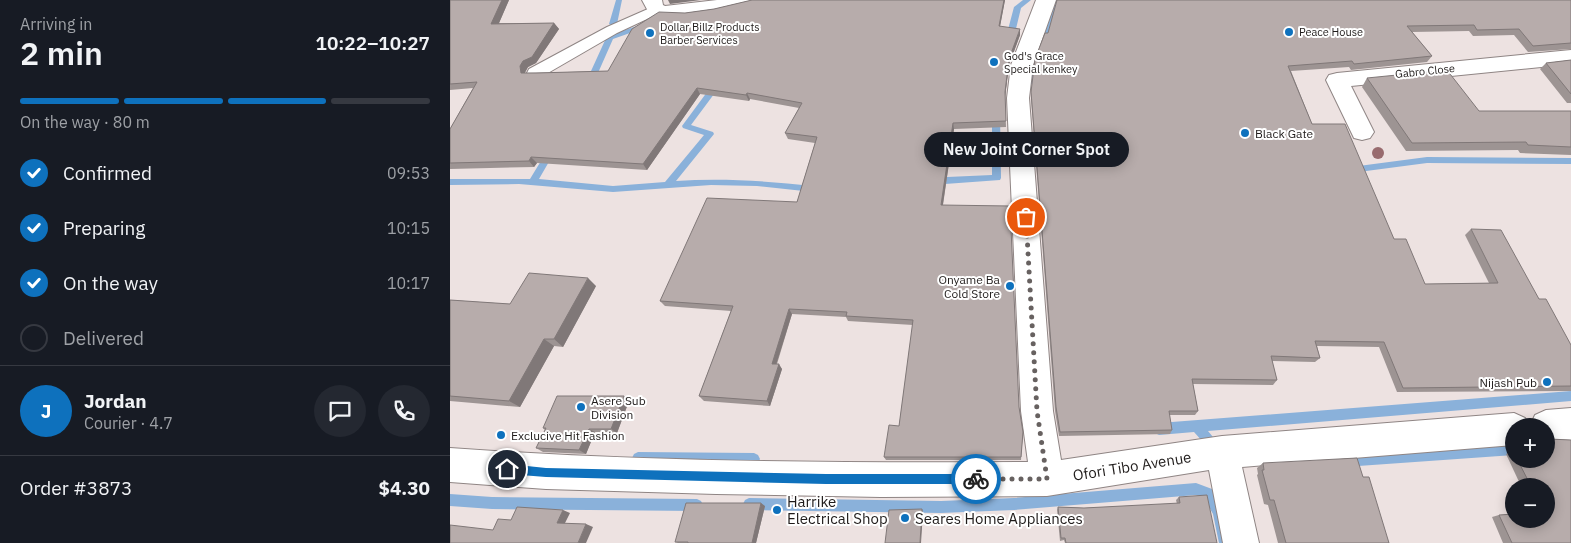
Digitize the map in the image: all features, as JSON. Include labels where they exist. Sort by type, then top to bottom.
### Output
[{"type":"street","points":[[654,5],[673,11],[748,0]]},
{"type":"street","points":[[1046,0],[1022,65],[1018,98],[1037,411],[1047,479]]},
{"type":"street","name":"Gabro Close","points":[[1362,132],[1337,80],[1571,57]]},
{"type":"street","points":[[1555,425],[1571,424]]},
{"type":"street","name":"Ofori Tibo Avenue","points":[[450,464],[546,472],[726,477],[881,480],[1047,479],[1222,452],[1505,430]]},
{"type":"street","points":[[1222,452],[1242,543]]},
{"type":"lane","points":[[535,73],[654,5]]},
{"type":"building","points":[[450,0],[502,0],[491,24],[554,23],[532,57],[523,61],[520,66],[521,73],[536,73],[608,71],[632,29],[659,12],[685,13],[714,9],[752,0],[1004,0],[999,26],[1020,29],[1009,59],[1005,92],[1006,121],[953,123],[941,205],[1010,206],[1019,407],[1023,432],[1021,457],[884,457],[889,425],[899,426],[913,320],[846,316],[847,312],[789,309],[772,364],[779,364],[767,401],[699,396],[733,306],[660,301],[707,198],[797,202],[817,137],[785,133],[802,103],[747,93],[746,95],[697,88],[643,164],[531,157],[529,161],[450,163],[450,129],[477,82],[450,84]]},
{"type":"building","points":[[1057,0],[1571,0],[1571,43],[1533,46],[1519,29],[1477,30],[1474,25],[1407,26],[1432,56],[1354,64],[1352,61],[1288,66],[1312,124],[1345,124],[1394,239],[1406,239],[1425,284],[1498,283],[1471,229],[1501,230],[1539,299],[1546,299],[1571,345],[1571,386],[1403,388],[1384,342],[1315,341],[1320,358],[1271,356],[1277,380],[1192,379],[1198,411],[1169,411],[1172,430],[1060,432],[1056,407],[1031,92],[1035,59],[1045,33],[1048,33]]},
{"type":"building","points":[[1571,60],[1571,94],[1546,63]]},
{"type":"building","points":[[1447,70],[1479,111],[1571,111],[1571,147],[1528,145],[1526,142],[1412,143],[1367,78]]},
{"type":"building","points":[[529,273],[588,278],[554,339],[544,339],[509,401],[450,396],[450,300],[510,304]]},
{"type":"building","points":[[557,396],[624,396],[611,429],[589,429],[579,450],[536,448],[546,428],[543,428]]},
{"type":"building","points":[[1555,439],[1571,440],[1571,543],[1512,543],[1505,528],[1555,528],[1555,478],[1527,478],[1522,468],[1555,468]]},
{"type":"building","points":[[1357,458],[1363,477],[1369,477],[1389,543],[1286,543],[1274,500],[1270,500],[1262,470],[1264,470],[1263,463]]},
{"type":"building","points":[[1207,495],[1217,543],[1066,543],[1065,538],[1061,538],[1058,507],[1084,508],[1180,503],[1179,497]]},
{"type":"building","points":[[686,503],[761,503],[752,543],[675,542]]},
{"type":"building","points":[[517,507],[563,510],[557,523],[586,524],[578,543],[450,543],[450,525],[493,530],[498,519],[511,520]]},
{"type":"building","points":[[922,509],[920,543],[885,543],[889,510]]},
{"type":"building","points":[[1499,515],[1505,515],[1505,528]]},
{"type":"waterway","points":[[613,24],[619,0]]},
{"type":"waterway","points":[[1009,41],[1018,7],[1028,0]]},
{"type":"waterway","points":[[1030,82],[1037,54],[1056,0]]},
{"type":"waterway","points":[[590,82],[610,38],[643,27]]},
{"type":"waterway","points":[[668,185],[710,134],[686,126],[716,86]]},
{"type":"waterway","points":[[934,183],[947,180],[997,178],[996,114]]},
{"type":"waterway","points":[[533,182],[550,153]]},
{"type":"waterway","points":[[1351,170],[1427,160],[1571,161]]},
{"type":"waterway","points":[[450,182],[519,181],[613,189],[668,185]]},
{"type":"waterway","points":[[668,185],[711,182],[757,183],[813,189]]},
{"type":"waterway","points":[[1159,429],[1571,396]]},
{"type":"waterway","points":[[1197,427],[1216,448]]},
{"type":"waterway","points":[[1344,461],[1505,450]]},
{"type":"waterway","points":[[638,458],[754,459]]},
{"type":"waterway","points":[[749,504],[941,507],[1014,504],[1196,489],[1208,493],[1219,512],[1226,543]]},
{"type":"waterway","points":[[450,500],[492,503],[697,505]]},
{"type":"way so far","points":[[976,479],[1047,479],[1037,411],[1026,217]]},
{"type":"place","name":"Peace House","points":[[1289,32]]},
{"type":"place","name":"Dollar Billz Products Barber Services","points":[[650,33]]},
{"type":"place","name":"God's Grace Special kenkey","points":[[994,62]]},
{"type":"place","name":"Black Gate","points":[[1245,133]]},
{"type":"place","name":"New Joint Corner Spot","points":[[1026,217]]},
{"type":"place","name":"Onyame Ba Cold Store","points":[[1010,286]]},
{"type":"place","name":"Nijash Pub","points":[[1547,382]]},
{"type":"place","name":"Asere Sub Division","points":[[581,407]]},
{"type":"place","name":"Exclucive Hit Fashion","points":[[501,435]]},
{"type":"place","name":"Harrike Electrical Shop","points":[[777,510]]},
{"type":"place","name":"Seares Home Appliances","points":[[905,518]]},
{"type":"route","points":[[507,469],[546,472],[826,479],[976,479]]}]
